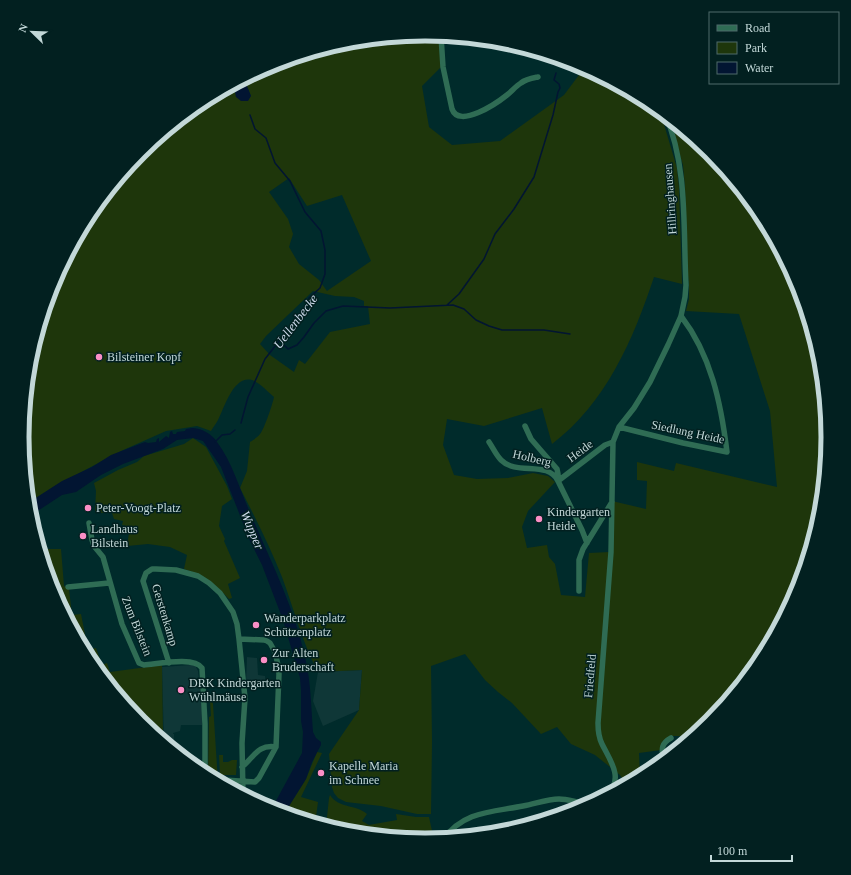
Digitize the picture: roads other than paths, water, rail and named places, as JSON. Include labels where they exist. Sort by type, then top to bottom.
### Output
[{"type":"street","points":[[441,42],[444,74],[452,110],[458,117],[466,117],[480,112],[507,95],[521,82],[538,77]]},
{"type":"street","name":"Hillringhausen","points":[[668,124],[680,167],[686,284],[685,297],[680,316]]},
{"type":"street","points":[[579,590],[579,560],[612,500],[613,442],[619,427],[634,408],[650,382],[666,351],[680,316]]},
{"type":"street","name":"Siedlung Heide","points":[[619,427],[727,452],[722,413],[713,378],[690,328],[680,316]]},
{"type":"street","name":"Holberg","points":[[525,426],[531,439],[557,469],[558,481]]},
{"type":"street","name":"Holberg","points":[[490,442],[502,462],[516,468],[539,469],[548,472],[555,475],[558,481]]},
{"type":"street","name":"Heide","points":[[558,481],[605,445],[613,442]]},
{"type":"street","points":[[558,481],[587,543]]},
{"type":"street","name":"Friedfeld","points":[[612,500],[598,730],[601,741],[615,772],[614,786]]},
{"type":"street","name":"Zum Bilstein","points":[[89,523],[94,546],[102,557],[122,624],[139,664],[194,662],[201,666],[203,671],[205,716],[205,767]]},
{"type":"street","name":"Gerstenkamp","points":[[168,663],[143,581],[146,573],[152,569],[176,570],[198,576],[209,582],[227,601],[233,612],[239,639]]},
{"type":"street","points":[[68,587],[109,582]]},
{"type":"street","points":[[226,780],[243,782],[253,783],[257,780],[276,747],[280,674],[275,652],[267,641],[239,639],[245,698],[242,743],[242,767],[243,782],[243,789]]},
{"type":"street","points":[[662,755],[663,745],[672,738]]},
{"type":"street","points":[[242,767],[251,760],[259,750],[270,746],[276,747]]},
{"type":"street","points":[[449,833],[461,822],[482,813],[556,799],[565,799],[580,802]]},
{"type":"water","points":[[246,84],[251,96],[248,101],[241,101],[236,97],[235,90]]},
{"type":"water","name":"Wupper","points":[[195,428],[203,430],[212,436],[231,466],[288,601],[300,638],[310,685],[313,732],[316,738],[321,742],[321,745],[312,762],[306,779],[287,809],[274,804],[302,753],[303,732],[301,721],[300,678],[283,620],[262,565],[250,541],[221,467],[203,441],[193,438],[177,440],[163,449],[123,464],[101,475],[76,492],[62,495],[36,512],[34,499],[62,481],[92,467],[111,455],[145,442],[156,442],[159,438],[159,442],[166,436],[169,438],[170,432],[172,431],[173,434],[176,434],[177,432],[185,431],[186,429]]},
{"type":"waterway","points":[[447,305],[459,294],[484,259],[495,234],[514,209],[534,177],[560,88],[559,84],[554,80],[556,73]]},
{"type":"waterway","name":"Uellenbecke","points":[[241,423],[248,397],[265,359],[290,327],[309,306],[309,298],[320,288],[325,274],[325,250],[321,231],[305,212],[290,181],[275,163],[266,138],[255,129],[250,115]]},
{"type":"waterway","points":[[279,340],[288,349],[297,345],[314,323],[326,311],[343,306],[390,308],[453,305],[464,309],[476,320],[502,330],[544,330],[570,334]]},
{"type":"waterway","name":"Uellenbecke","points":[[215,442],[222,435],[230,434],[235,430]]},
{"type":"place","name":"Bilsteiner Kopf","points":[[99,357]]},
{"type":"place","name":"Peter-Voogt-Platz","points":[[88,508]]},
{"type":"place","name":"Kindergarten Heide","points":[[539,519]]},
{"type":"place","name":"Landhaus Bilstein","points":[[83,536]]},
{"type":"place","name":"Wanderparkplatz Schützenplatz","points":[[256,625]]},
{"type":"place","name":"Zur Alten Bruderschaft","points":[[264,660]]},
{"type":"place","name":"DRK Kindergarten Wühlmäuse","points":[[181,690]]},
{"type":"place","name":"Kapelle Maria im Schnee","points":[[321,773]]}]
